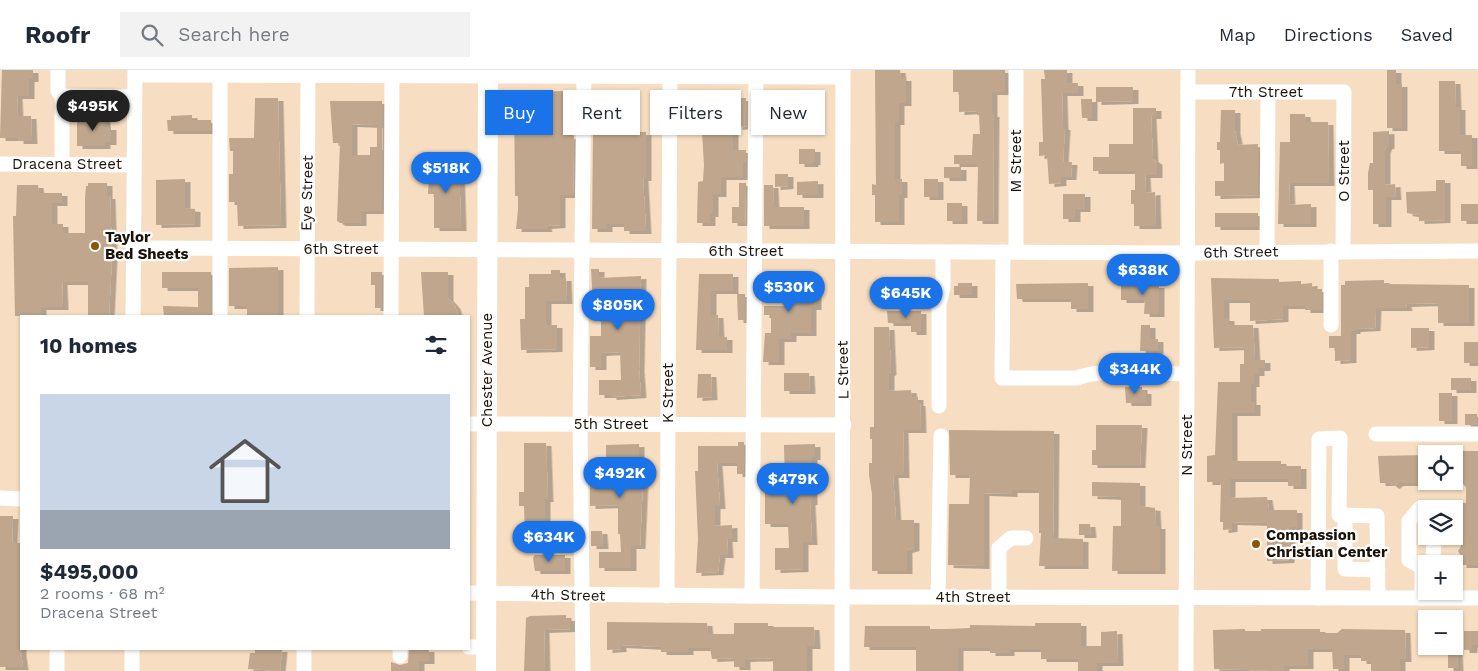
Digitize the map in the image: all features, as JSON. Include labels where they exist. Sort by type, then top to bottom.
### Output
[{"type":"main road","name":"Chester Avenue","points":[[486,671],[478,647],[478,424],[488,250],[488,73]]},
{"type":"street","points":[[58,70],[58,91],[62,96],[62,164]]},
{"type":"street","name":"M Street","points":[[1016,70],[1002,378],[1077,378],[1085,374],[1108,373],[1187,374]]},
{"type":"street","name":"N Street","points":[[1186,671],[1188,70]]},
{"type":"street","points":[[133,315],[134,72],[843,74]]},
{"type":"street","points":[[220,72],[220,315]]},
{"type":"street","name":"Eye Street","points":[[307,315],[308,73]]},
{"type":"street","points":[[391,315],[392,73]]},
{"type":"street","points":[[583,671],[580,424],[584,73]]},
{"type":"street","name":"K Street","points":[[667,596],[670,73]]},
{"type":"street","points":[[752,596],[756,74]]},
{"type":"street","name":"L Street","points":[[842,671],[844,425],[842,251],[843,74]]},
{"type":"street","name":"7th Street","points":[[1188,92],[1344,92]]},
{"type":"street","points":[[1267,252],[1268,92]]},
{"type":"street","name":"O Street","points":[[1331,326],[1337,250],[1344,92]]},
{"type":"street","points":[[62,96],[134,97]]},
{"type":"street","name":"Dracena Street","points":[[0,164],[134,165]]},
{"type":"street","name":"6th Street","points":[[134,248],[1188,253],[1337,250],[1478,251]]},
{"type":"street","points":[[939,406],[939,304],[943,288],[943,252]]},
{"type":"street","name":"5th Street","points":[[478,424],[844,425]]},
{"type":"street","points":[[1376,434],[1478,434]]},
{"type":"street","points":[[938,597],[941,436]]},
{"type":"street","points":[[1318,598],[1318,439],[1340,438],[1345,569],[1378,570]]},
{"type":"street","points":[[0,498],[20,499]]},
{"type":"street","points":[[1418,510],[1409,520],[1409,560],[1418,563]]},
{"type":"street","points":[[1318,514],[1376,516],[1378,598]]},
{"type":"street","points":[[999,597],[1000,548],[1011,538],[1026,538]]},
{"type":"street","name":"4th Street","points":[[478,593],[842,597],[1418,598]]},
{"type":"street","name":"4th Street","points":[[1463,598],[1478,598]]},
{"type":"street","points":[[57,650],[57,671]]},
{"type":"street","points":[[132,650],[132,671]]},
{"type":"street","points":[[304,650],[304,671]]},
{"type":"building","points":[[2,70],[33,70],[33,79],[29,79],[29,96],[17,96],[18,116],[31,116],[32,141],[18,141],[18,138],[0,138]]},
{"type":"building","points":[[875,70],[900,70],[901,78],[906,78],[906,103],[899,103],[899,122],[895,122],[895,179],[902,179],[902,195],[899,195],[899,222],[875,222],[875,195],[872,195],[872,184],[876,185]]},
{"type":"building","points":[[953,70],[1005,70],[1005,92],[992,92],[992,114],[994,114],[993,221],[977,221],[978,164],[954,164],[954,155],[972,155],[973,134],[980,134],[977,111],[959,112],[959,92],[953,92]]},
{"type":"building","points":[[1044,70],[1067,70],[1067,83],[1078,83],[1078,93],[1062,93],[1063,127],[1065,127],[1063,162],[1072,162],[1071,177],[1061,177],[1061,183],[1049,184],[1047,155],[1039,156],[1039,142],[1043,142],[1041,79],[1045,79]]},
{"type":"building","points":[[1387,70],[1396,70],[1396,84],[1402,84],[1402,128],[1387,128]]},
{"type":"building","points":[[1439,81],[1455,81],[1456,107],[1460,107],[1460,135],[1472,135],[1472,166],[1461,166],[1461,151],[1439,151]]},
{"type":"building","points":[[1096,87],[1133,87],[1133,101],[1096,102]]},
{"type":"building","points":[[553,91],[563,91],[563,135],[574,136],[573,195],[560,195],[560,225],[546,226],[547,229],[516,229],[518,196],[515,196],[514,135],[553,135]]},
{"type":"building","points":[[255,98],[278,98],[281,225],[238,226],[237,202],[229,202],[229,174],[233,174],[233,151],[230,151],[229,138],[254,138]]},
{"type":"building","points":[[741,98],[746,98],[746,126],[741,127]]},
{"type":"building","points":[[1081,99],[1092,99],[1092,118],[1082,118]]},
{"type":"building","points":[[330,101],[382,101],[382,211],[361,211],[361,223],[340,223],[337,221],[340,143],[333,143]],"holes":[[[352,124],[377,125],[377,147],[370,147],[370,155],[352,155]]]},
{"type":"building","points":[[1133,108],[1156,108],[1156,116],[1151,116],[1153,159],[1157,162],[1157,175],[1145,175],[1146,193],[1155,192],[1156,226],[1134,226],[1134,204],[1131,204],[1131,190],[1135,190],[1135,171],[1093,171],[1093,157],[1109,157],[1109,144],[1133,144]]},
{"type":"building","points":[[1221,110],[1235,110],[1235,131],[1238,145],[1258,144],[1258,195],[1215,196],[1215,181],[1224,181],[1224,163],[1220,164],[1220,150],[1217,150],[1217,142],[1220,142]]},
{"type":"building","points":[[1290,114],[1305,114],[1306,122],[1328,122],[1329,183],[1289,183],[1290,205],[1311,204],[1311,224],[1278,224],[1280,142],[1290,142]]},
{"type":"building","points":[[192,115],[192,120],[211,120],[211,131],[168,131],[167,120],[171,120],[171,116]]},
{"type":"building","points":[[105,117],[105,127],[111,127],[111,142],[105,142],[105,146],[77,146],[77,118]]},
{"type":"building","points":[[1389,131],[1389,146],[1385,150],[1385,185],[1395,184],[1396,197],[1386,197],[1386,224],[1373,224],[1373,190],[1368,190],[1368,173],[1370,163],[1373,163],[1373,132]]},
{"type":"building","points":[[640,132],[646,132],[646,178],[643,178],[646,231],[624,231],[624,224],[607,224],[607,229],[592,229],[593,135],[640,135]]},
{"type":"building","points":[[702,135],[733,135],[733,150],[746,150],[746,162],[743,162],[743,177],[721,177],[721,194],[713,194],[713,214],[710,214],[710,223],[697,223],[698,182],[703,181]]},
{"type":"building","points":[[799,149],[815,149],[815,162],[813,164],[799,164]]},
{"type":"building","points":[[430,162],[459,162],[461,228],[434,228],[434,194],[428,194]]},
{"type":"building","points":[[944,167],[961,167],[961,178],[944,178]]},
{"type":"building","points":[[775,174],[788,174],[788,186],[775,187]]},
{"type":"building","points":[[185,179],[185,208],[195,209],[195,224],[156,225],[156,180]]},
{"type":"building","points":[[924,179],[938,179],[938,197],[924,197]]},
{"type":"building","points":[[1436,180],[1445,180],[1445,220],[1419,221],[1419,215],[1407,213],[1406,192],[1436,191]]},
{"type":"building","points":[[818,181],[818,195],[797,195],[797,182]]},
{"type":"building","points":[[88,183],[107,183],[107,196],[110,196],[112,256],[109,315],[88,315],[88,282],[62,282],[63,307],[41,307],[41,315],[15,316],[13,216],[16,216],[17,185],[38,185],[39,193],[62,193],[62,203],[52,203],[52,224],[63,224],[63,233],[85,233],[85,198],[86,186],[88,186]]},
{"type":"building","points":[[739,183],[746,183],[745,226],[745,223],[732,223],[732,207],[739,207]]},
{"type":"building","points":[[764,185],[773,185],[774,207],[804,207],[804,226],[764,226]]},
{"type":"building","points":[[1063,194],[1085,194],[1085,209],[1075,209],[1075,219],[1063,219]]},
{"type":"building","points":[[947,203],[962,203],[962,221],[947,221]]},
{"type":"building","points":[[1461,204],[1478,204],[1478,221],[1461,221]]},
{"type":"building","points":[[1215,213],[1258,213],[1258,227],[1215,227]]},
{"type":"building","points":[[278,267],[278,315],[247,315],[247,306],[229,306],[229,268]]},
{"type":"building","points":[[591,269],[599,269],[599,278],[641,276],[639,369],[641,395],[611,397],[611,395],[599,395],[599,380],[621,380],[620,352],[601,353],[601,367],[590,367],[590,336],[601,336],[601,306],[593,306]]},
{"type":"building","points":[[551,270],[560,270],[560,278],[566,278],[567,301],[546,301],[546,325],[557,325],[557,349],[521,350],[520,319],[525,319],[525,287],[529,287],[529,274],[551,274]]},
{"type":"building","points":[[162,272],[211,272],[211,315],[164,315],[163,306],[198,307],[198,288],[162,288]]},
{"type":"building","points":[[371,272],[382,272],[382,308],[375,308],[375,285],[371,285]]},
{"type":"building","points":[[421,272],[448,272],[448,298],[455,306],[458,315],[424,315]]},
{"type":"building","points":[[808,273],[808,292],[816,292],[816,307],[811,307],[811,333],[791,333],[791,339],[779,339],[779,362],[763,362],[765,333],[771,333],[771,315],[764,315],[764,306],[790,306],[790,287],[771,287],[771,274]]},
{"type":"building","points":[[699,274],[733,274],[733,291],[711,291],[711,315],[718,315],[719,337],[727,337],[727,350],[696,350]]},
{"type":"building","points":[[1211,278],[1279,279],[1279,282],[1301,281],[1301,284],[1312,283],[1312,289],[1322,289],[1322,310],[1305,310],[1305,306],[1283,306],[1283,319],[1250,321],[1250,300],[1224,300],[1224,318],[1229,318],[1229,325],[1253,325],[1255,360],[1265,360],[1265,368],[1259,368],[1259,373],[1254,373],[1254,384],[1251,384],[1251,402],[1255,402],[1255,413],[1232,413],[1232,461],[1281,461],[1281,466],[1301,466],[1301,486],[1288,486],[1288,479],[1230,479],[1230,498],[1267,497],[1269,510],[1297,510],[1297,527],[1290,527],[1289,560],[1267,561],[1267,523],[1232,522],[1232,529],[1223,530],[1223,522],[1220,522],[1221,482],[1207,482],[1207,456],[1215,455],[1218,382],[1240,382],[1240,364],[1244,364],[1244,347],[1214,348]]},
{"type":"building","points":[[920,279],[934,279],[932,295],[873,297],[874,283],[920,283]]},
{"type":"building","points":[[1384,280],[1384,284],[1469,285],[1469,323],[1438,323],[1438,303],[1406,304],[1407,308],[1376,308],[1375,328],[1351,331],[1351,360],[1335,361],[1335,348],[1329,348],[1329,336],[1341,336],[1341,285],[1345,285],[1345,281]]},
{"type":"building","points":[[958,283],[972,283],[972,295],[954,295],[954,286],[958,286]]},
{"type":"building","points":[[1088,283],[1088,309],[1071,309],[1071,299],[1017,299],[1016,284]]},
{"type":"building","points":[[1121,285],[1159,285],[1159,314],[1144,314],[1145,300],[1121,300]]},
{"type":"building","points":[[737,294],[745,294],[745,320],[738,320]]},
{"type":"building","points":[[887,311],[921,311],[921,332],[911,332],[911,323],[888,323]]},
{"type":"building","points":[[1141,325],[1150,325],[1150,339],[1158,339],[1158,351],[1140,351]]},
{"type":"building","points":[[874,327],[889,327],[891,372],[889,373],[889,391],[911,390],[912,397],[918,397],[918,403],[920,403],[921,430],[903,430],[904,475],[893,475],[896,520],[914,520],[914,548],[907,550],[907,571],[872,571],[872,494],[869,463],[872,463],[870,427],[874,427]]},
{"type":"building","points":[[1411,328],[1429,328],[1429,347],[1411,348]]},
{"type":"building","points":[[1464,342],[1478,342],[1478,363],[1464,363]]},
{"type":"building","points":[[784,373],[809,373],[810,391],[784,391]]},
{"type":"building","points":[[698,374],[711,374],[712,397],[697,398]]},
{"type":"building","points":[[1451,378],[1471,378],[1471,390],[1451,390]]},
{"type":"building","points":[[1125,387],[1142,387],[1142,391],[1146,391],[1146,403],[1126,403]]},
{"type":"building","points":[[1439,393],[1452,393],[1452,421],[1439,421]]},
{"type":"building","points":[[1465,414],[1477,414],[1477,425],[1465,425]]},
{"type":"building","points":[[1096,425],[1142,425],[1140,465],[1092,465],[1092,450],[1096,450]]},
{"type":"building","points":[[949,430],[1054,431],[1053,538],[1083,539],[1083,566],[1039,566],[1041,533],[1039,533],[1039,490],[1012,490],[1012,494],[984,493],[984,566],[948,565],[949,504],[969,504],[970,475],[950,475]]},
{"type":"building","points":[[738,442],[744,442],[744,474],[737,474],[737,463],[717,463],[720,506],[715,506],[715,526],[732,525],[732,539],[727,539],[728,555],[720,555],[718,572],[696,573],[698,539],[695,471],[698,471],[698,446],[738,446]]},
{"type":"building","points":[[524,443],[546,443],[548,499],[545,499],[545,525],[548,525],[548,532],[542,537],[528,537],[528,533],[525,533],[524,506],[519,506],[519,492],[524,492]]},
{"type":"building","points":[[639,444],[639,470],[643,470],[640,546],[631,546],[631,568],[599,568],[599,552],[621,552],[620,534],[618,534],[618,505],[590,506],[590,464],[606,464],[606,445]]},
{"type":"building","points":[[815,444],[815,457],[812,457],[812,502],[810,502],[812,542],[803,542],[803,569],[775,570],[775,548],[789,548],[788,524],[765,524],[765,492],[770,492],[769,485],[785,485],[784,445]]},
{"type":"building","points":[[1463,451],[1478,451],[1478,560],[1475,565],[1463,565],[1463,555],[1460,555],[1458,551],[1461,545],[1463,545],[1463,503],[1466,503],[1466,487],[1463,484]]},
{"type":"building","points":[[1418,455],[1418,483],[1398,483],[1394,486],[1390,483],[1380,483],[1378,456]]},
{"type":"building","points":[[1092,482],[1140,483],[1140,506],[1155,508],[1156,526],[1160,526],[1160,571],[1112,571],[1113,526],[1121,526],[1121,497],[1092,496]]},
{"type":"building","points":[[0,516],[13,516],[12,543],[20,543],[20,650],[23,667],[0,667]]},
{"type":"building","points":[[1079,524],[1090,524],[1091,535],[1079,535]]},
{"type":"building","points":[[591,531],[602,531],[603,546],[591,546]]},
{"type":"building","points":[[535,555],[565,555],[565,571],[535,571],[533,558]]},
{"type":"building","points":[[566,615],[566,618],[570,618],[570,629],[544,630],[545,671],[524,671],[526,618],[530,616]]},
{"type":"building","points":[[607,622],[707,623],[708,634],[734,634],[734,623],[768,623],[768,627],[814,627],[815,646],[807,646],[807,671],[773,671],[773,658],[745,659],[745,667],[734,667],[734,658],[712,659],[710,648],[688,648],[688,652],[661,652],[661,647],[621,645],[621,649],[607,650]]},
{"type":"building","points":[[1035,623],[1081,623],[1081,646],[1101,646],[1101,632],[1117,631],[1118,663],[1097,663],[1097,671],[1078,671],[1078,659],[1041,659],[1041,649],[1009,649],[1009,653],[990,653],[990,648],[958,648],[958,671],[916,671],[916,647],[864,647],[865,626],[930,626],[930,629],[947,629],[970,628],[970,625],[1035,626]]},
{"type":"building","points":[[1245,629],[1245,631],[1261,631],[1261,629],[1320,629],[1320,633],[1337,633],[1342,629],[1405,630],[1406,659],[1400,659],[1400,671],[1371,671],[1371,661],[1361,661],[1361,655],[1344,655],[1344,669],[1333,669],[1332,649],[1308,649],[1308,666],[1284,666],[1284,671],[1214,669],[1213,630]]},
{"type":"building","points":[[1464,631],[1478,631],[1478,645],[1472,645],[1472,650],[1464,650]]},
{"type":"building","points":[[255,650],[282,650],[280,671],[248,669],[250,653],[255,653]]},
{"type":"building","points":[[409,650],[429,650],[429,661],[419,661],[419,671],[391,671],[391,662],[400,665],[408,663]]},
{"type":"building","points":[[1448,655],[1457,655],[1458,668],[1448,668]]},
{"type":"place","name":"Taylor Bed Sheets","points":[[95,246]]},
{"type":"place","name":"Compassion Christian Center","points":[[1256,544]]}]
